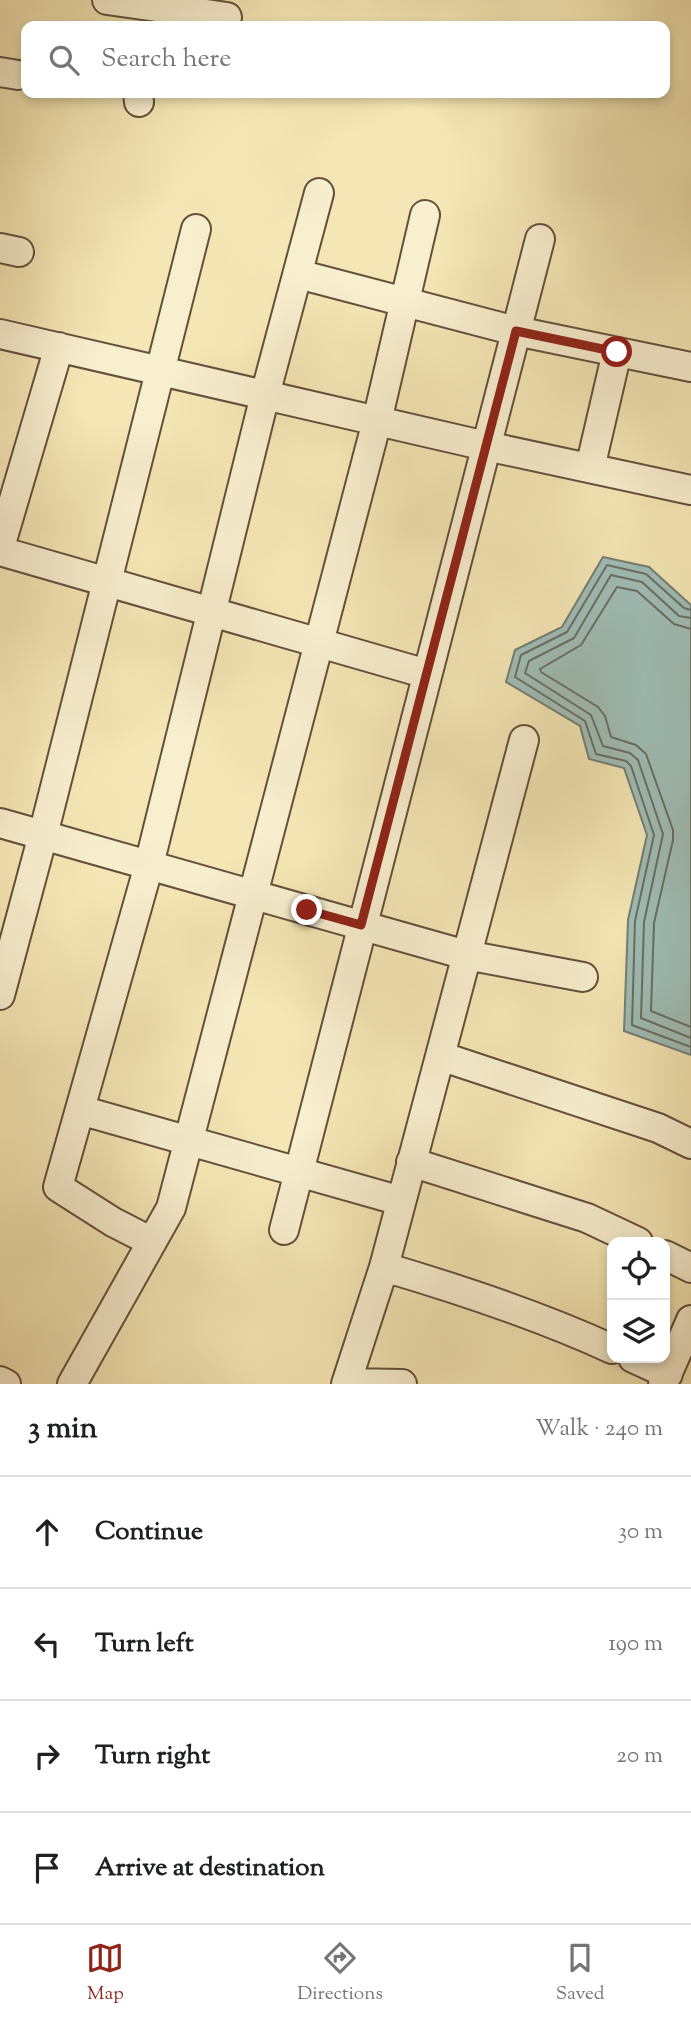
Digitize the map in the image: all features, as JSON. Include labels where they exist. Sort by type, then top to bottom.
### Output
[{"type":"street","points":[[107,0],[140,16],[228,17]]},
{"type":"street","points":[[152,1242],[113,1222],[58,1187],[149,865],[265,395],[319,193]]},
{"type":"street","points":[[72,1384],[171,1208],[377,421],[425,215]]},
{"type":"street","points":[[0,995],[197,229]]},
{"type":"street","points":[[284,1230],[540,239]]},
{"type":"street","points":[[298,274],[516,331],[691,368]]},
{"type":"street","points":[[0,334],[486,446],[691,490]]},
{"type":"street","points":[[59,347],[0,549],[427,674]]},
{"type":"street","points":[[590,468],[617,352]]},
{"type":"street","points":[[402,1384],[346,1383],[384,1267],[524,740]]},
{"type":"street","points":[[0,823],[466,955],[583,977]]},
{"type":"street","points":[[440,1056],[657,1128],[691,1144]]},
{"type":"street","points":[[80,1110],[401,1200]]},
{"type":"street","points":[[411,1162],[587,1218],[627,1237]]},
{"type":"street","points":[[670,1258],[691,1268]]},
{"type":"street","points":[[384,1267],[458,1289],[555,1323],[607,1347]]},
{"type":"street","points":[[640,1363],[666,1379],[691,1320]]},
{"type":"street","points":[[0,1381],[6,1384]]},
{"type":"water","points":[[603,557],[649,567],[691,605],[691,1055],[624,1031],[628,920],[647,835],[624,768],[589,759],[580,726],[506,682],[515,650],[562,627]]},
{"type":"route","points":[[307,910],[361,925],[516,331],[617,352]]}]
